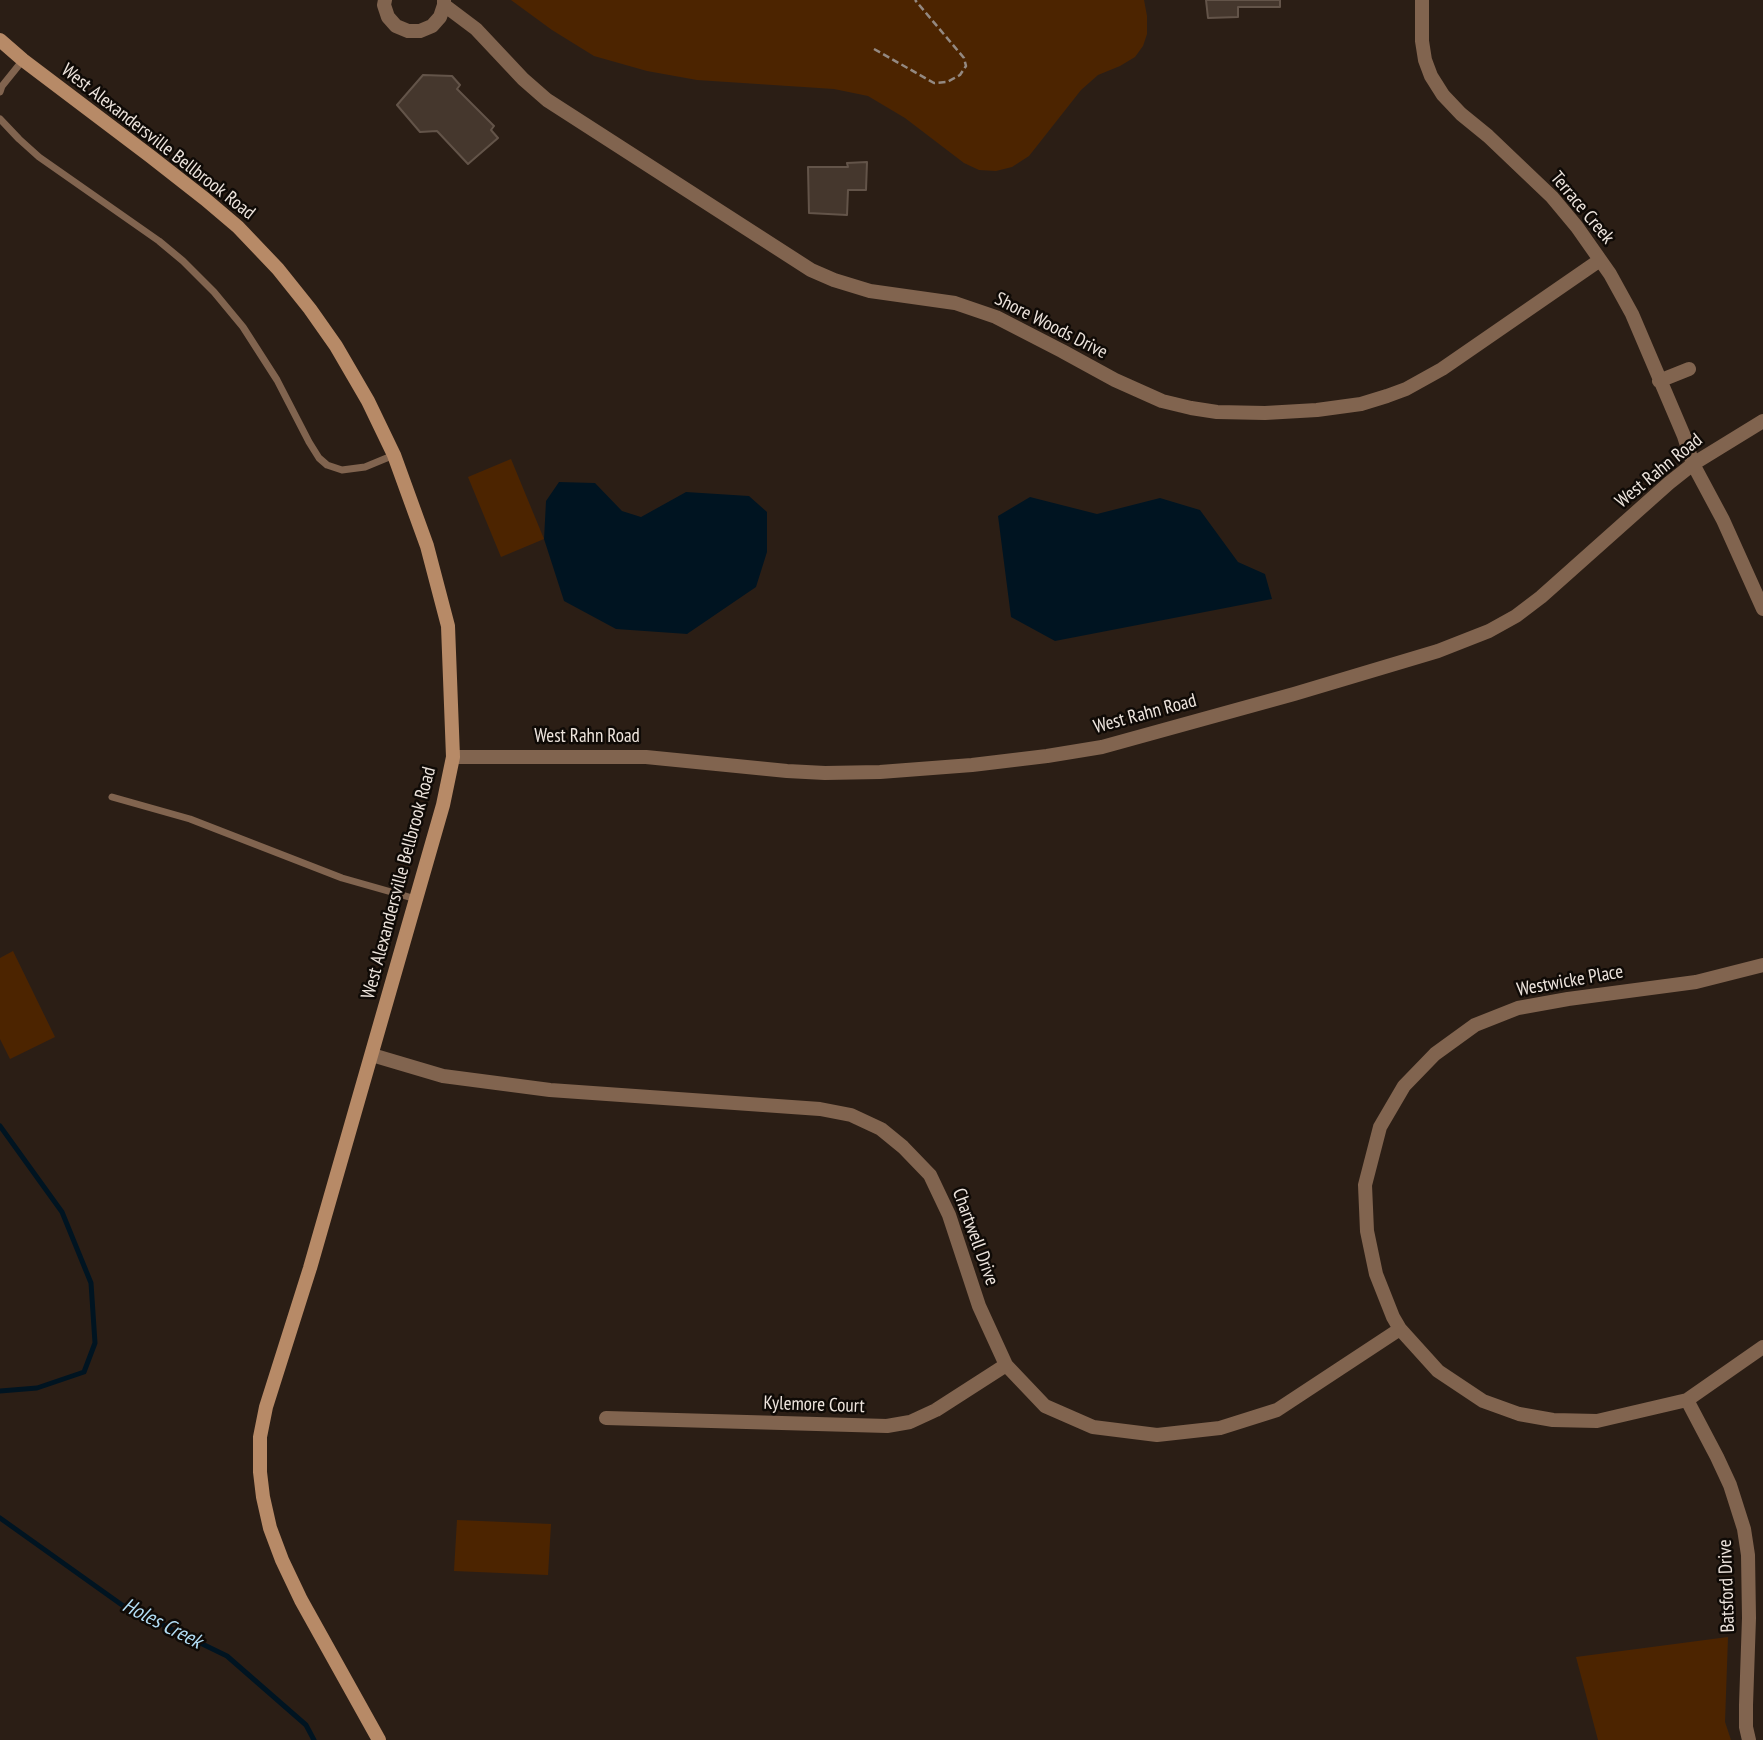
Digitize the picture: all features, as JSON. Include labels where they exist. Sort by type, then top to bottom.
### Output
[{"type":"main road","name":"West Alexandersville Bellbrook Road","points":[[0,40],[23,61],[238,227],[310,309],[337,346],[394,455],[427,546],[447,626],[453,757],[443,805],[313,1258],[266,1407],[260,1437],[263,1497],[270,1528],[284,1564],[301,1600],[379,1740]]},
{"type":"street","name":"Shore Woods Drive","points":[[385,0],[388,17],[396,26],[408,31],[420,31],[432,26],[440,17],[444,3],[476,29],[523,79],[547,100],[811,270],[870,291],[955,303],[996,317],[1115,380],[1162,401],[1191,408],[1217,412],[1265,413],[1317,410],[1361,404],[1387,396],[1442,369],[1600,260]]},
{"type":"street","name":"Terrace Creek","points":[[1422,0],[1425,60],[1443,95],[1552,197],[1610,274],[1632,314],[1684,436],[1693,464],[1723,520],[1763,609]]},
{"type":"street","points":[[1660,381],[1689,369]]},
{"type":"street","name":"West Rahn Road","points":[[453,757],[646,757],[825,773],[972,765],[1102,747],[1438,651],[1489,631],[1516,616],[1541,597],[1693,464],[1763,421]]},
{"type":"street","name":"Westwicke Place","points":[[1763,965],[1696,982],[1518,1008],[1475,1025],[1435,1055],[1404,1086],[1380,1127],[1366,1185],[1367,1231],[1376,1274],[1393,1317],[1400,1329],[1438,1371],[1483,1401],[1518,1414],[1553,1420],[1597,1421],[1687,1400],[1763,1347]]},
{"type":"street","name":"Chartwell Drive","points":[[372,1055],[443,1076],[550,1090],[820,1109],[851,1115],[881,1129],[930,1175],[949,1215],[979,1306],[1006,1365],[1045,1406],[1093,1427],[1157,1435],[1220,1428],[1277,1410],[1400,1329]]},
{"type":"street","name":"Kylemore Court","points":[[606,1418],[887,1426],[910,1422],[936,1410],[1006,1365]]},
{"type":"street","name":"Batsford Drive","points":[[1687,1400],[1730,1485],[1744,1529],[1748,1555],[1746,1727],[1749,1740]]},
{"type":"lane","points":[[0,92],[23,61]]},
{"type":"lane","points":[[0,118],[39,157],[159,241],[214,292],[243,327],[277,380],[309,442],[327,465],[342,470],[365,467],[394,455]]},
{"type":"lane","points":[[112,797],[190,819],[342,877],[416,899]]},
{"type":"path","points":[[874,50],[934,83],[947,82],[960,75],[966,66],[964,58],[915,0]]},
{"type":"shaded area","points":[[511,0],[1144,0],[1147,34],[1135,57],[1098,75],[1081,90],[1029,156],[1012,167],[996,171],[979,170],[964,163],[905,118],[868,96],[834,89],[697,80],[647,71],[594,56]]},
{"type":"shaded area","points":[[511,459],[544,539],[501,557],[468,477]]},
{"type":"shaded area","points":[[13,951],[55,1037],[10,1059],[0,1039],[0,958]]},
{"type":"shaded area","points":[[457,1520],[551,1524],[548,1575],[454,1571]]},
{"type":"shaded area","points":[[1728,1637],[1725,1722],[1731,1740],[1598,1740],[1576,1657]]},
{"type":"water","points":[[559,482],[595,483],[622,511],[641,517],[686,492],[749,496],[767,512],[767,552],[756,587],[687,634],[616,629],[564,601],[544,539],[546,501]]},
{"type":"water","points":[[1030,497],[1097,514],[1160,498],[1200,510],[1238,562],[1265,574],[1272,599],[1055,641],[1011,617],[998,516]]},
{"type":"building","points":[[1206,0],[1280,0],[1280,7],[1238,7],[1238,17],[1208,18]]},
{"type":"building","points":[[423,75],[452,76],[460,85],[457,89],[494,126],[491,130],[498,138],[468,164],[437,131],[420,132],[397,105]]},
{"type":"building","points":[[867,162],[866,190],[848,190],[847,215],[809,213],[808,167],[848,167],[847,163]]},
{"type":"waterway","name":"Holes Creek","points":[[0,1126],[62,1212],[91,1283],[95,1343],[84,1372],[37,1388],[0,1391]]},
{"type":"waterway","name":"Holes Creek","points":[[0,1518],[122,1605],[227,1656],[306,1725],[314,1740]]}]
